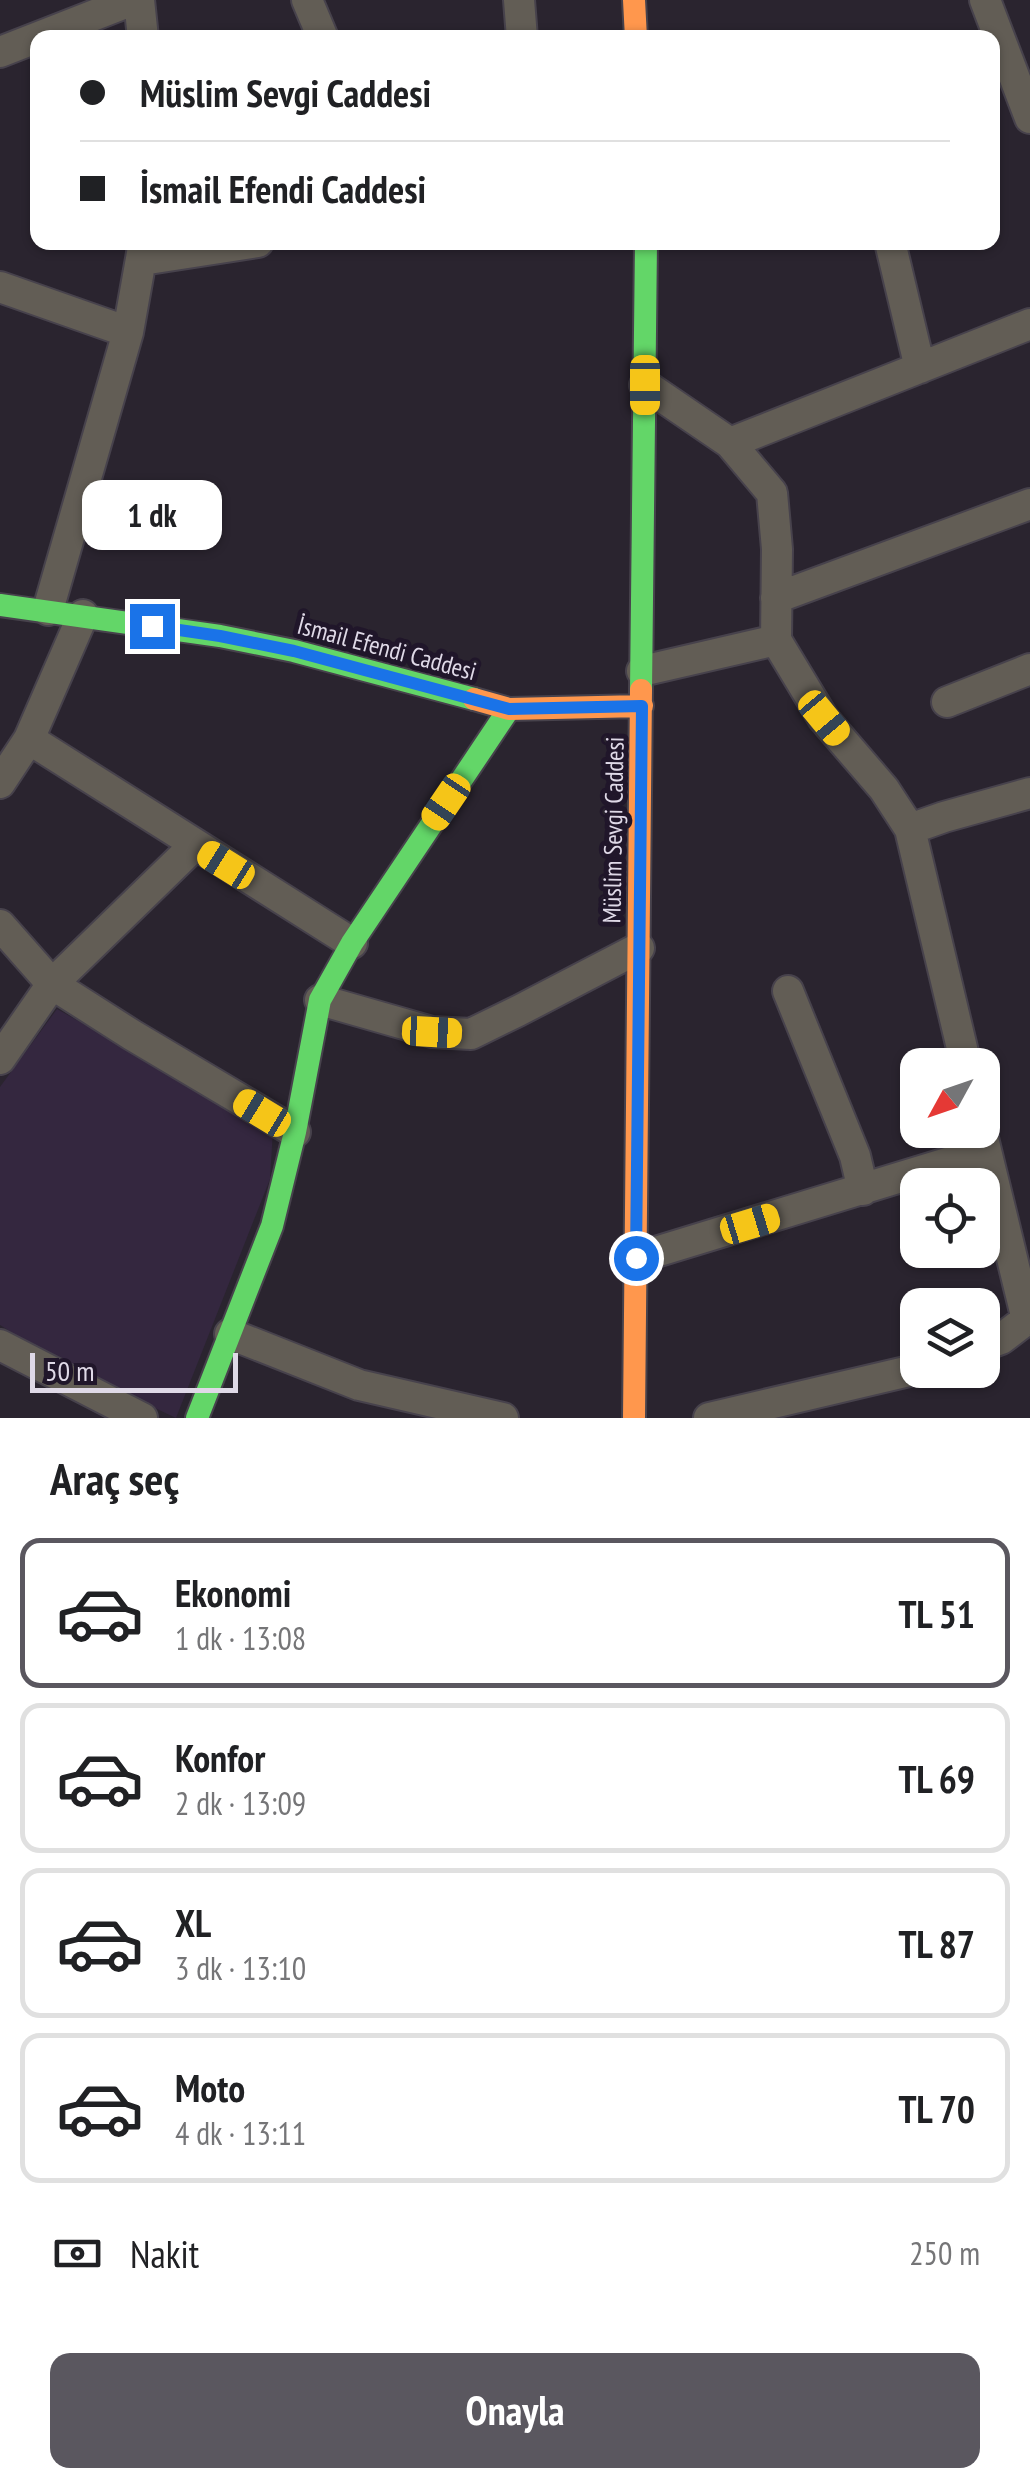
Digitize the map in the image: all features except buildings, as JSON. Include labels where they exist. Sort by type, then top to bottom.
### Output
[{"type":"street","points":[[58,30],[136,0],[142,30]]},
{"type":"street","points":[[307,0],[320,30]]},
{"type":"street","points":[[519,0],[521,30]]},
{"type":"street","points":[[634,0],[636,30]]},
{"type":"street","points":[[984,30],[985,0]]},
{"type":"street","points":[[0,52],[30,41]]},
{"type":"street","points":[[1000,63],[1030,118]]},
{"type":"street","name":"Müslim Sevgi Caddesi","points":[[634,1418],[646,250]]},
{"type":"street","points":[[892,250],[920,368]]},
{"type":"street","points":[[48,610],[128,332],[143,251]]},
{"type":"street","points":[[0,287],[128,332]]},
{"type":"street","points":[[730,443],[1030,324]]},
{"type":"street","points":[[645,385],[730,443],[772,493],[777,549],[776,640],[824,718],[884,790],[910,829],[962,1048]]},
{"type":"street","points":[[776,598],[1030,504]]},
{"type":"street","name":"İsmail Efendi Caddesi","points":[[0,604],[220,636],[294,651],[509,709],[642,706]]},
{"type":"street","points":[[0,783],[29,738],[83,615]]},
{"type":"street","points":[[642,671],[776,640]]},
{"type":"street","points":[[947,702],[1030,669]]},
{"type":"street","points":[[197,1418],[272,1226],[320,1000],[352,943],[509,709]]},
{"type":"street","points":[[29,738],[352,943]]},
{"type":"street","points":[[910,829],[1030,793]]},
{"type":"street","points":[[0,1059],[52,984],[195,845]]},
{"type":"street","points":[[0,925],[52,984],[295,1132]]},
{"type":"street","points":[[320,1000],[432,1032],[471,1034],[639,948]]},
{"type":"street","points":[[788,990],[855,1156],[863,1190]]},
{"type":"street","points":[[636,1258],[863,1190],[965,1148]]},
{"type":"street","points":[[986,1148],[1029,1318],[1000,1339]]},
{"type":"street","points":[[230,1334],[359,1385],[503,1418]]},
{"type":"street","points":[[0,1345],[142,1418]]},
{"type":"street","points":[[709,1418],[900,1373]]},
{"type":"shaded area","points":[[57,1009],[273,1130],[270,1179],[176,1418],[56,1361],[0,1325],[0,1087]]},
{"type":"traffic: fast","points":[[641,690],[646,250]]},
{"type":"traffic: fast","points":[[0,605],[220,636],[294,651],[474,699]]},
{"type":"traffic: fast","points":[[197,1418],[272,1226],[320,1000],[352,943],[509,709]]},
{"type":"traffic: slow","points":[[634,0],[636,30]]},
{"type":"traffic: slow","points":[[634,1418],[641,690]]},
{"type":"traffic: slow","points":[[474,699],[509,709],[642,706]]},
{"type":"route","points":[[152,626],[294,651],[509,709],[642,706],[636,1258]]}]
